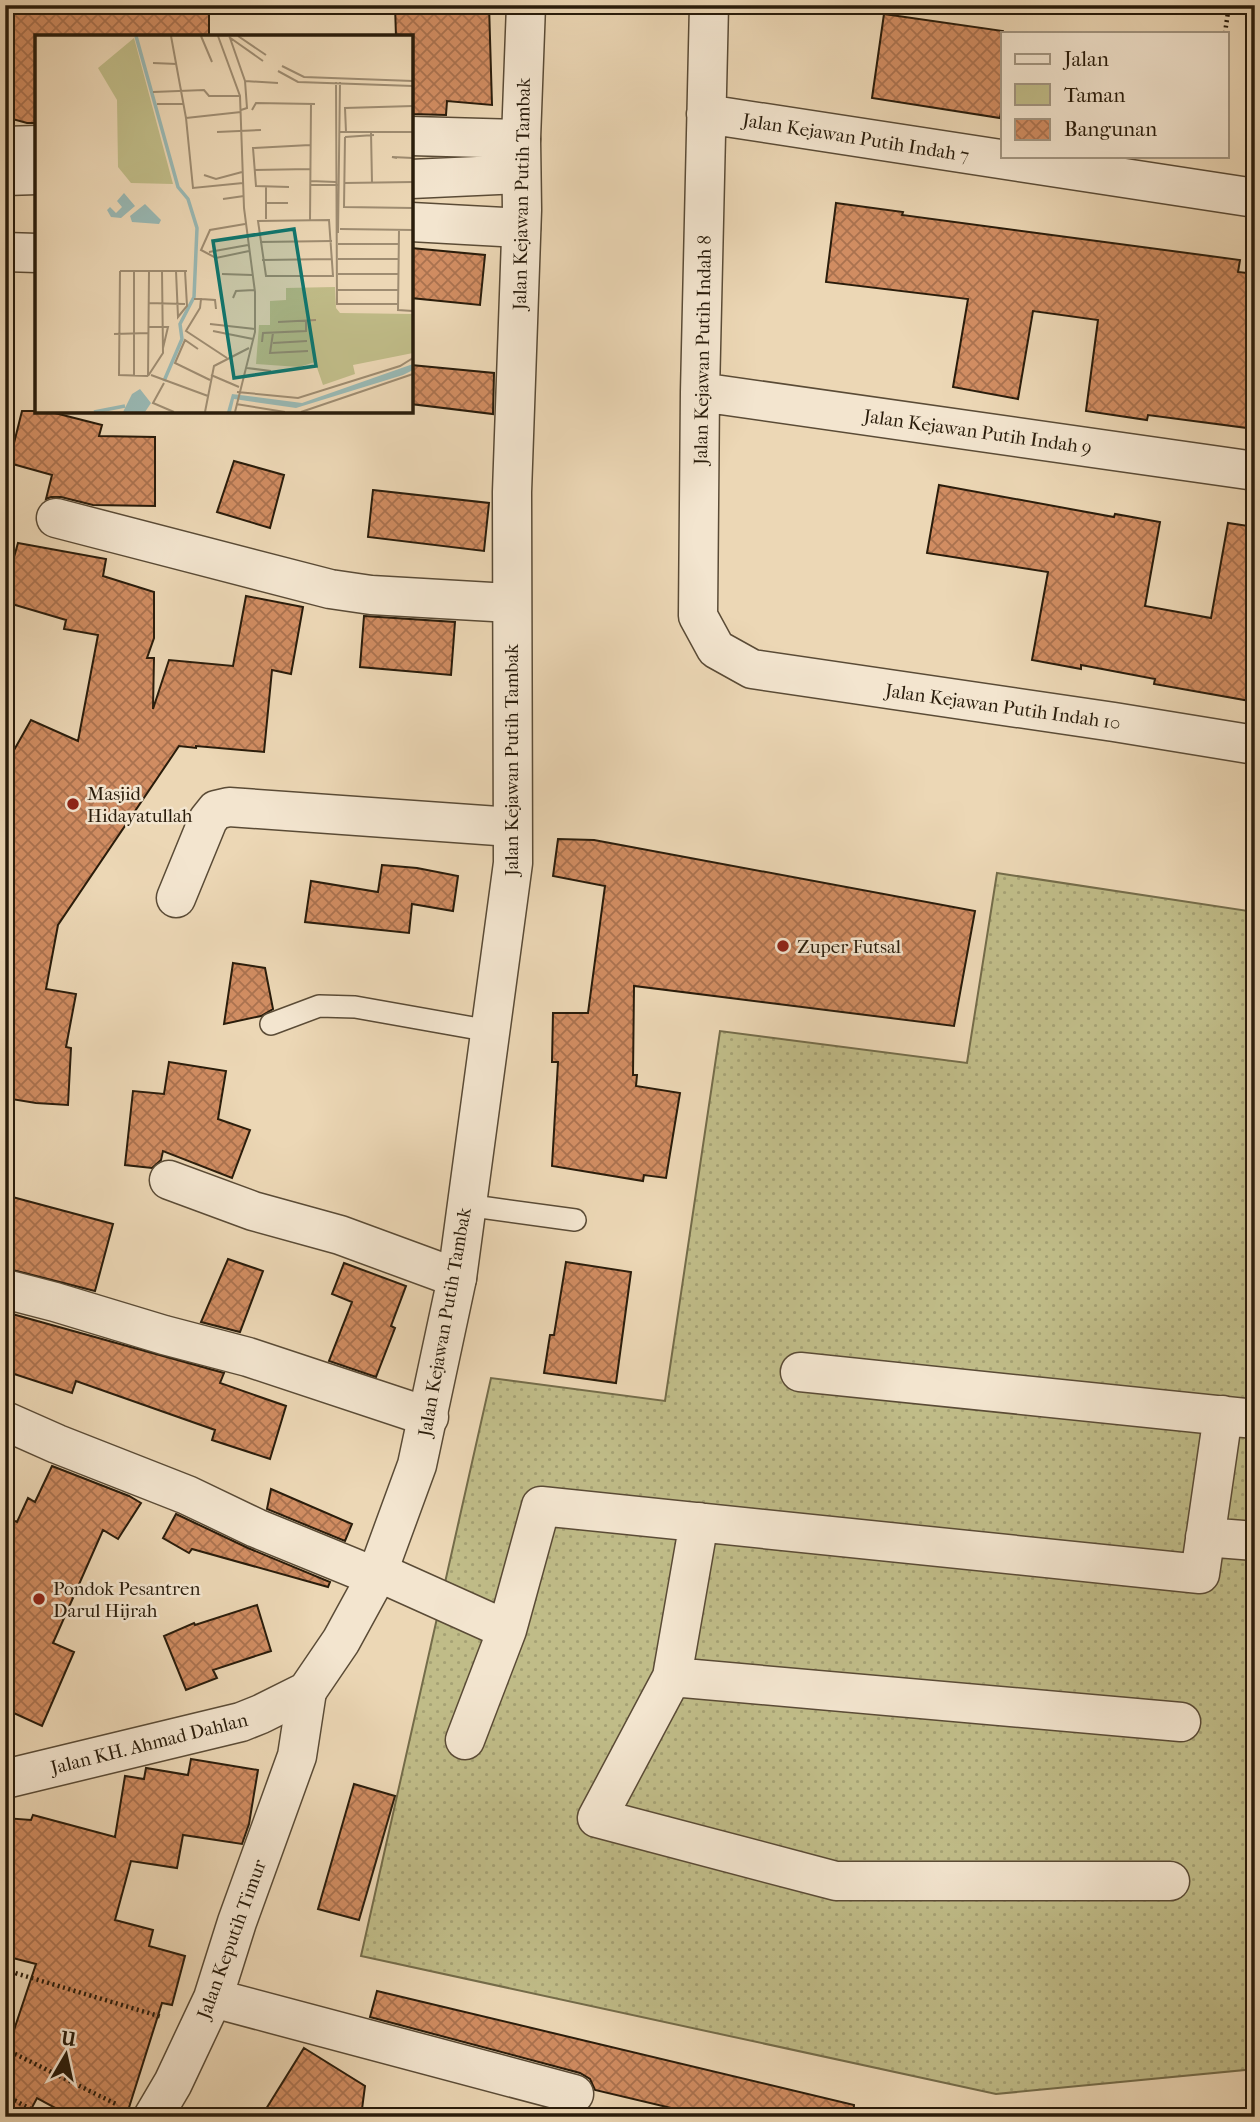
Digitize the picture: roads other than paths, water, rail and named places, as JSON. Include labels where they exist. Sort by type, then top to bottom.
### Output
[{"type":"street","name":"Jalan Kejawan Putih Tambak","points":[[307,1691],[341,1641],[377,1574],[417,1465],[429,1417],[457,1278],[513,863],[512,492],[526,5]]},
{"type":"street","name":"Jalan Kejawan Putih Indah 8","points":[[709,5],[698,615],[716,649],[751,669]]},
{"type":"street","name":"Jalan Kejawan Putih Indah 7","points":[[706,114],[1255,198]]},
{"type":"street","points":[[413,136],[521,157]]},
{"type":"street","points":[[5,146],[35,145]]},
{"type":"street","points":[[413,179],[521,157]]},
{"type":"street","points":[[5,176],[35,175]]},
{"type":"street","points":[[413,222],[521,228]]},
{"type":"street","points":[[5,252],[35,253]]},
{"type":"street","name":"Jalan Kejawan Putih Indah 9","points":[[700,392],[1255,471]]},
{"type":"street","points":[[56,518],[330,589],[371,595],[511,603]]},
{"type":"street","name":"Jalan Kejawan Putih Indah 10","points":[[751,669],[1255,745]]},
{"type":"street","points":[[176,898],[208,820],[216,810],[229,807],[512,827]]},
{"type":"street","points":[[169,1180],[253,1211],[340,1236],[457,1278]]},
{"type":"street","points":[[5,1289],[247,1357],[429,1417]]},
{"type":"street","points":[[465,1740],[508,1630],[541,1506],[1200,1574],[1205,1537],[1239,1417],[800,1372]]},
{"type":"street","points":[[5,1421],[187,1495],[256,1528],[377,1574],[508,1630]]},
{"type":"street","points":[[699,1522],[672,1676],[597,1818],[836,1881],[1170,1881]]},
{"type":"street","points":[[1205,1537],[1255,1541]]},
{"type":"street","points":[[672,1676],[1181,1722]]},
{"type":"street","name":"Jalan Keputih Timur","points":[[153,2117],[173,2083],[206,2013],[298,1756],[307,1691]]},
{"type":"street","name":"Jalan KH. Ahmad Dahlan","points":[[5,1779],[241,1721],[307,1691]]},
{"type":"street","points":[[206,2013],[574,2094]]},
{"type":"lane","points":[[271,1024],[319,1006],[355,1007],[490,1031]]},
{"type":"lane","points":[[466,1205],[575,1220]]},
{"type":"place","name":"Masjid Hidayatullah","points":[[73,804]]},
{"type":"place","name":"Zuper Futsal","points":[[783,946]]},
{"type":"place","name":"Pondok Pesantren Darul Hijrah","points":[[39,1599]]}]
